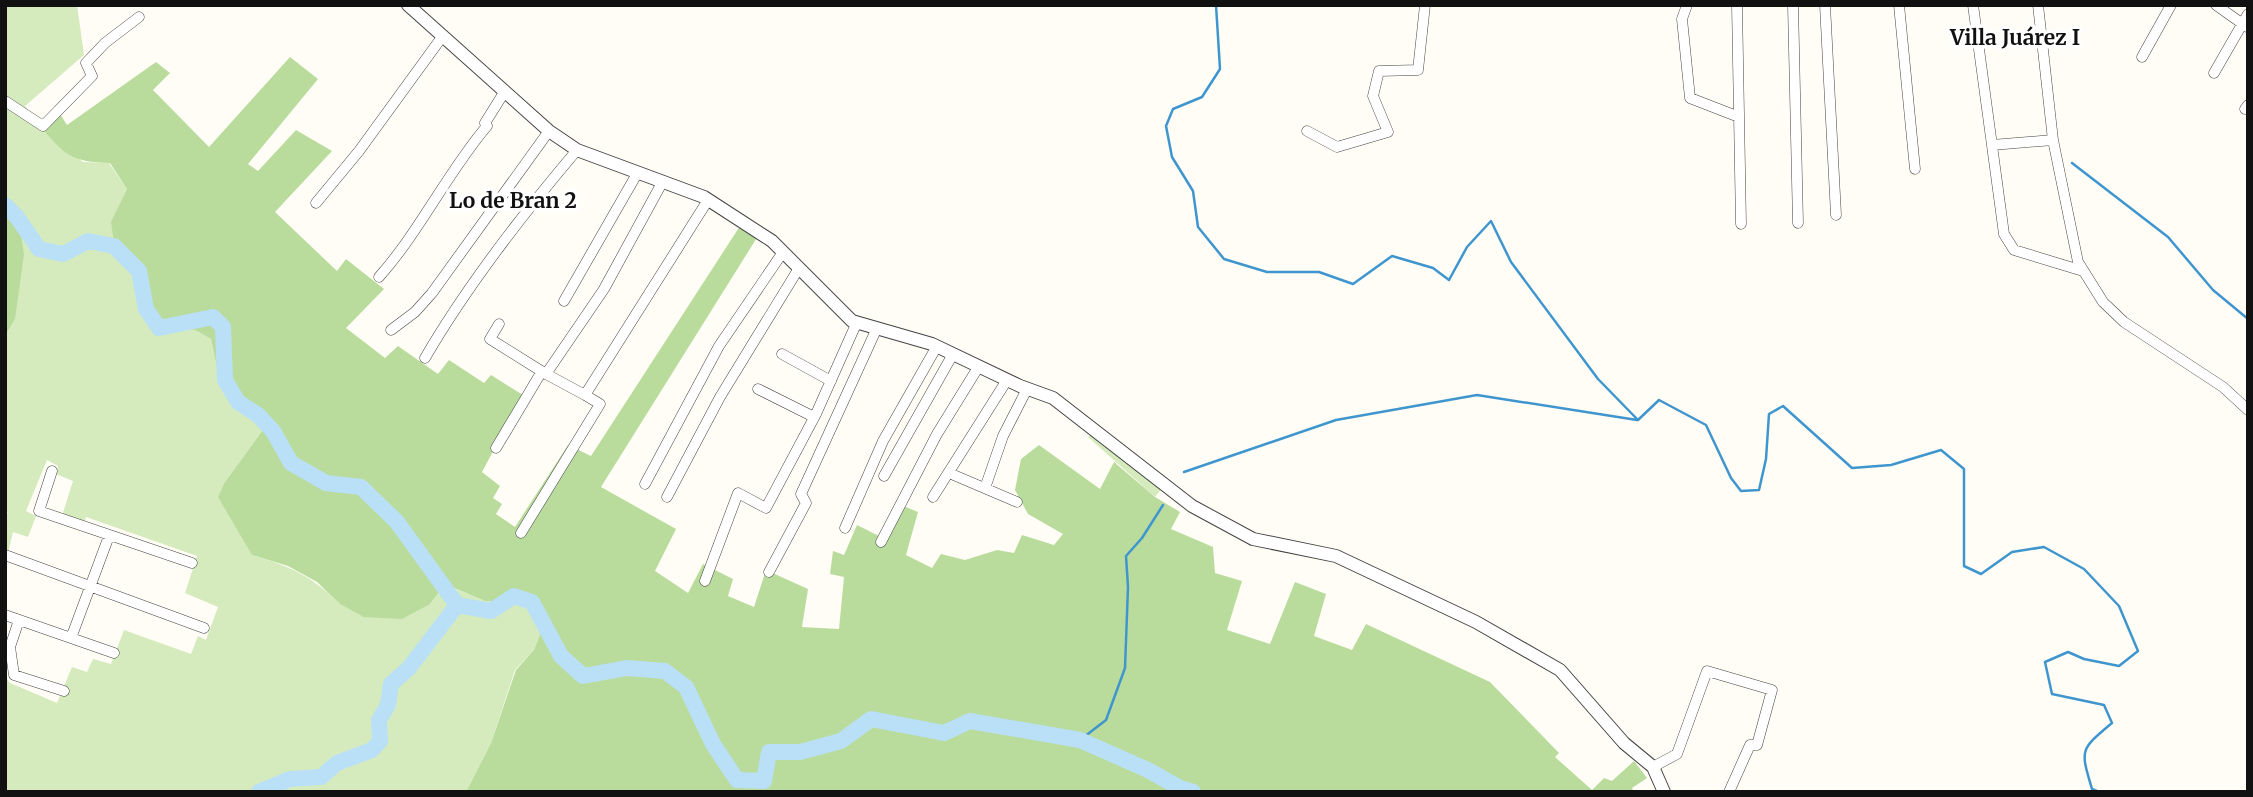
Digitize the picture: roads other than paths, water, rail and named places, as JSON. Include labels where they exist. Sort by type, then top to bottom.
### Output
[{"type":"street","points":[[408,5],[549,131],[577,150],[708,200],[772,241],[852,321],[937,346],[1027,389],[1053,398],[1192,506],[1253,539],[1336,556],[1476,622],[1560,670],[1624,743],[1653,767],[1664,792]]},
{"type":"street","points":[[1307,131],[1337,147],[1388,132],[1373,96],[1379,71],[1418,70],[1425,5]]},
{"type":"street","points":[[1686,5],[1682,19],[1690,98],[1740,117]]},
{"type":"street","points":[[1737,5],[1741,224]]},
{"type":"street","points":[[1793,5],[1798,223]]},
{"type":"street","points":[[1825,5],[1836,215]]},
{"type":"street","points":[[1899,5],[1915,169]]},
{"type":"street","points":[[1973,5],[2004,234],[2014,250],[2083,271]]},
{"type":"street","points":[[2038,5],[2053,140],[2078,262],[2103,302],[2124,322],[2223,387],[2248,410]]},
{"type":"street","points":[[2142,57],[2171,5]]},
{"type":"street","points":[[2217,5],[2245,26]]},
{"type":"street","points":[[2214,74],[2245,26],[2248,14]]},
{"type":"street","points":[[5,101],[44,126],[92,76],[86,63],[105,43],[139,17]]},
{"type":"street","points":[[316,202],[359,151],[442,37]]},
{"type":"street","points":[[379,277],[487,126],[485,123],[505,91]]},
{"type":"street","points":[[391,330],[415,312],[432,293],[549,131]]},
{"type":"street","points":[[1992,145],[2053,140]]},
{"type":"street","points":[[425,358],[528,209],[577,150]]},
{"type":"street","points":[[564,301],[638,172]]},
{"type":"street","points":[[496,448],[544,372],[604,289],[663,181]]},
{"type":"street","points":[[585,395],[708,200]]},
{"type":"street","points":[[645,484],[719,346],[783,252]]},
{"type":"street","points":[[667,497],[720,397],[799,268]]},
{"type":"street","points":[[705,581],[738,493],[766,508],[814,417],[857,322]]},
{"type":"street","points":[[499,324],[490,339],[600,404],[521,533]]},
{"type":"street","points":[[769,572],[806,503],[801,494],[877,328]]},
{"type":"street","points":[[845,528],[883,441],[937,346]]},
{"type":"street","points":[[782,354],[831,381]]},
{"type":"street","points":[[884,476],[953,354]]},
{"type":"street","points":[[881,542],[937,434],[979,366]]},
{"type":"street","points":[[933,497],[1007,380]]},
{"type":"street","points":[[758,389],[814,417]]},
{"type":"street","points":[[985,488],[1003,436],[1027,389]]},
{"type":"street","points":[[52,471],[39,511],[192,563]]},
{"type":"street","points":[[949,473],[1017,502]]},
{"type":"street","points":[[71,638],[109,536]]},
{"type":"street","points":[[5,555],[204,628]]},
{"type":"street","points":[[5,615],[114,653]]},
{"type":"street","points":[[19,620],[9,647],[14,675],[64,691]]},
{"type":"street","points":[[1653,767],[1677,754],[1707,671],[1772,690],[1757,745],[1750,745],[1729,792]]},
{"type":"waterway","points":[[1216,5],[1220,69],[1202,97],[1173,109],[1166,126],[1172,157],[1193,191],[1198,227],[1224,259],[1267,272],[1319,272],[1353,284],[1392,256],[1433,268],[1449,280],[1467,247],[1491,221],[1511,262],[1598,379],[1638,420],[1659,400],[1706,425],[1731,478],[1741,491],[1759,490],[1766,459],[1769,414],[1783,406],[1852,468],[1891,465],[1941,450],[1964,469],[1964,566],[1981,574],[2012,552],[2044,547],[2084,569],[2119,606],[2138,651],[2119,666],[2084,659],[2068,652],[2045,662],[2052,694],[2104,705],[2112,723],[2088,745],[2086,751],[2086,766],[2092,789],[2099,792]]},
{"type":"waterway","points":[[2072,163],[2168,237],[2213,290],[2248,319]]},
{"type":"waterway","points":[[5,205],[17,217],[39,249],[63,254],[88,241],[114,246],[139,271],[146,309],[159,328],[213,317],[223,327],[225,380],[238,402],[258,415],[273,431],[291,463],[326,483],[361,487],[397,522],[457,605]]},
{"type":"waterway","points":[[1184,472],[1336,420],[1477,395],[1637,420]]},
{"type":"waterway","points":[[1080,740],[1106,720],[1125,668],[1128,587],[1126,556],[1142,538],[1163,505]]},
{"type":"waterway","points":[[259,792],[290,779],[321,777],[337,763],[372,750],[380,741],[379,720],[388,705],[391,684],[409,668],[457,605],[491,611],[514,596],[532,602],[561,656],[583,676],[627,668],[665,671],[686,687],[713,744],[737,780],[764,781],[769,752],[800,752],[841,741],[871,719],[944,733],[970,721],[1080,740],[1193,792]]},
{"type":"district","name":"Villa Juárez I","points":[[2015,37]]},
{"type":"district","name":"Lo de Bran 2","points":[[513,200]]}]
